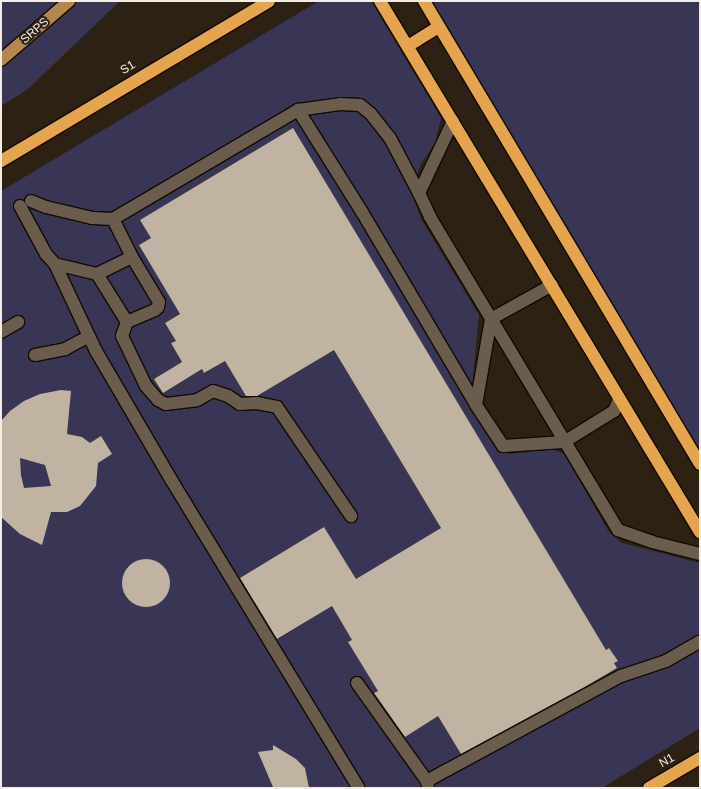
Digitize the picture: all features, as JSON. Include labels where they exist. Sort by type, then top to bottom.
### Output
[{"type":"highway","name":"S1","points":[[1,161],[269,1]]},
{"type":"highway","points":[[380,1],[700,532]]},
{"type":"highway","points":[[424,1],[700,464]]},
{"type":"highway","points":[[408,46],[439,27]]},
{"type":"highway","name":"N1","points":[[656,786],[700,758]]},
{"type":"main road","name":"SRPS","points":[[1,60],[69,1]]},
{"type":"lane","points":[[31,201],[46,207],[92,218],[113,219],[298,110],[340,104],[360,105],[371,114],[390,138],[419,192],[430,217],[618,530],[652,542],[700,554]]},
{"type":"lane","points":[[298,110],[362,212],[476,405],[503,446],[564,442],[614,411],[620,400]]},
{"type":"lane","points":[[419,192],[453,121]]},
{"type":"lane","points":[[20,206],[46,254],[55,264],[89,336],[176,488],[359,788]]},
{"type":"lane","points":[[113,219],[132,257],[159,302],[155,310],[127,322],[122,336],[146,386],[158,400],[166,404],[197,400],[213,391],[228,396],[240,404],[257,403],[278,407],[352,516]]},
{"type":"lane","points":[[55,264],[97,274],[132,257]]},
{"type":"lane","points":[[97,274],[127,322]]},
{"type":"lane","points":[[491,319],[552,285]]},
{"type":"lane","points":[[476,405],[491,319]]},
{"type":"lane","points":[[1,332],[18,322]]},
{"type":"lane","points":[[35,355],[65,350],[89,336]]},
{"type":"lane","points":[[358,683],[428,785],[621,676],[666,661],[700,640]]},
{"type":"shaded area","points":[[1,1],[120,1],[27,90],[1,106]]},
{"type":"shaded area","points":[[319,1],[371,1],[441,118],[435,143],[421,164],[411,191],[421,219],[479,315],[470,407],[496,449],[510,454],[553,449],[564,454],[609,532],[622,543],[700,563],[700,728],[602,788],[1,788],[1,191]],"holes":[[[293,129],[606,650],[609,648],[618,661],[614,663],[617,668],[464,759],[431,704],[424,725],[402,738],[374,693],[396,680],[349,642],[352,640],[332,606],[275,641],[238,579],[324,527],[356,579],[441,528],[334,350],[249,401],[225,361],[205,373],[202,369],[163,393],[154,379],[182,362],[171,343],[176,341],[165,323],[180,314],[139,245],[151,238],[140,220]]]},
{"type":"shaded area","points":[[430,1],[700,1],[700,450],[626,328]]},
{"type":"building","points":[[293,128],[606,650],[609,648],[618,661],[614,663],[617,668],[461,754],[438,716],[405,737],[374,693],[378,691],[348,642],[352,640],[332,606],[277,639],[240,578],[324,527],[356,579],[441,528],[334,350],[257,396],[246,396],[225,361],[204,373],[202,369],[163,393],[154,379],[182,362],[171,343],[176,341],[165,323],[180,314],[139,245],[151,238],[140,220]]},
{"type":"building","points":[[61,390],[71,391],[67,434],[82,437],[90,443],[101,436],[112,454],[98,463],[96,486],[80,506],[67,512],[51,512],[42,545],[20,534],[1,517],[1,421],[10,411],[24,401],[40,394]],"holes":[[[20,458],[45,465],[51,486],[24,488],[21,475]]]},
{"type":"building","points":[[146,559],[155,561],[163,566],[168,574],[170,583],[168,592],[163,600],[155,605],[146,607],[137,605],[129,600],[124,592],[122,583],[124,574],[129,566],[137,561]]},
{"type":"building","points":[[273,745],[296,759],[305,768],[309,788],[273,787],[258,752],[273,750]]}]
